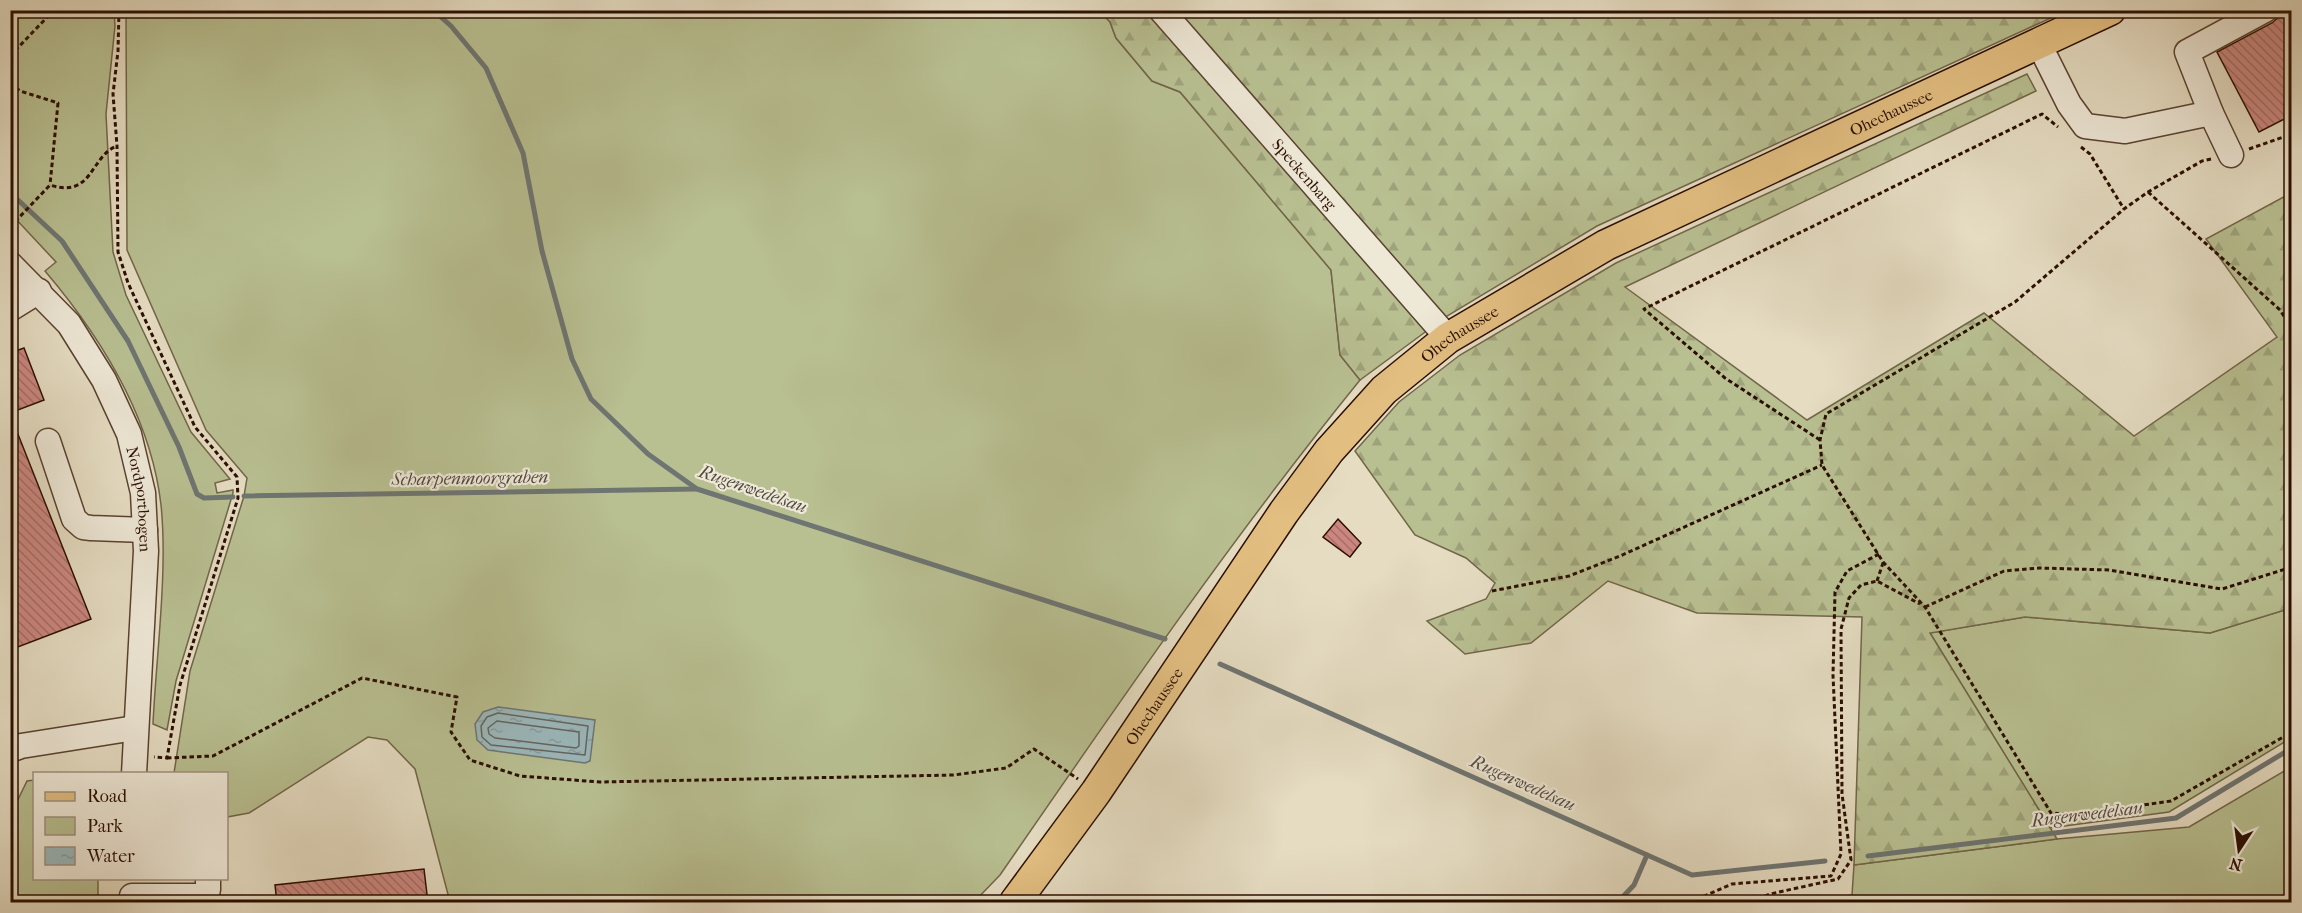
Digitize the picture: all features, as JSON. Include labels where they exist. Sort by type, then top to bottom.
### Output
[{"type":"main road","name":"Ohechaussee","points":[[1015,903],[1096,792],[1284,512],[1329,452],[1384,390],[1448,338],[1606,245],[2110,10]]},
{"type":"street","name":"Speckenbarg","points":[[1161,10],[1448,338]]},
{"type":"street","points":[[2230,155],[2187,52],[2265,10]]},
{"type":"street","points":[[2039,44],[2069,104],[2085,126],[2125,131],[2211,112]]},
{"type":"street","name":"Nordportbogen","points":[[10,264],[69,324],[104,381],[129,434],[143,493],[145,530],[134,764]]},
{"type":"street","points":[[10,309],[39,291]]},
{"type":"street","points":[[48,441],[74,519],[83,527],[145,530]]},
{"type":"street","points":[[10,750],[21,746],[135,728]]},
{"type":"street","points":[[132,892],[203,896],[208,890],[208,880]]},
{"type":"path","points":[[10,56],[54,10]]},
{"type":"path","points":[[119,10],[118,51],[112,94],[117,146],[118,252],[128,283],[195,427],[237,477],[238,498],[180,685],[167,758]]},
{"type":"path","points":[[10,82],[20,91],[58,103],[50,185],[10,227]]},
{"type":"path","points":[[1820,440],[1725,378],[1644,309],[2042,114],[2066,134]]},
{"type":"path","points":[[2074,141],[2090,154],[2124,209]]},
{"type":"path","points":[[50,185],[63,189],[77,184],[91,175],[107,150],[117,146]]},
{"type":"path","points":[[2202,161],[2148,192],[2124,209],[2014,302],[1826,414],[1820,440],[1822,465],[1883,562],[1924,607],[2051,813],[2074,815],[2171,801],[2292,732]]},
{"type":"path","points":[[2148,192],[2280,310],[2292,329]]},
{"type":"path","points":[[1492,591],[1569,576],[1620,556],[1822,465]]},
{"type":"path","points":[[1699,903],[1702,897],[1732,884],[1831,876],[1840,854],[1833,675],[1835,592],[1847,571],[1879,554]]},
{"type":"path","points":[[1876,581],[1883,562]]},
{"type":"path","points":[[1924,607],[2004,572],[2039,568],[2109,570],[2222,590],[2292,567]]},
{"type":"path","points":[[1751,903],[1770,894],[1838,879],[1851,860],[1842,794],[1841,628],[1850,598],[1861,585],[1876,581],[1924,607]]},
{"type":"path","points":[[134,764],[167,758],[213,756],[362,678],[457,698],[451,732],[470,760],[520,776],[600,782],[954,775],[1006,768],[1034,748],[1096,792]]},
{"type":"green space","points":[[10,11],[114,11],[115,26],[106,114],[113,252],[126,295],[191,432],[230,479],[215,483],[217,493],[233,490],[176,681],[167,730],[153,724],[161,614],[163,531],[161,505],[147,441],[135,410],[104,351],[66,296],[45,271],[56,262],[14,217],[11,220]]},
{"type":"green space","points":[[126,11],[1100,11],[1110,22],[1116,38],[1152,81],[1180,92],[1331,270],[1340,355],[1360,380],[1220,562],[1000,875],[974,902],[450,902],[415,769],[387,740],[368,737],[249,813],[228,817],[228,772],[174,772],[190,671],[244,496],[247,478],[206,430],[127,250]]},
{"type":"green space","points":[[1100,11],[2066,11],[1597,226],[1447,316],[1360,380],[1340,355],[1331,270],[1180,92],[1152,81],[1116,38],[1110,22]]},
{"type":"green space","points":[[2027,74],[2036,91],[1625,287],[1807,420],[1984,313],[2134,436],[2277,337],[2206,239],[2291,193],[2291,608],[2210,633],[2025,617],[1930,633],[2057,839],[1854,865],[1862,617],[1697,613],[1608,581],[1531,643],[1465,654],[1427,621],[1486,599],[1495,583],[1466,558],[1415,535],[1355,451],[1399,402],[1460,355],[1616,263]]},
{"type":"green space","points":[[2291,608],[2291,738],[2169,812],[2050,828],[1930,633],[2025,617],[2210,633]]},
{"type":"green space","points":[[2291,767],[2291,902],[1808,902],[1852,895],[1854,865],[2057,839],[2189,827]]},
{"type":"green space","points":[[33,780],[33,880],[98,880],[98,902],[11,902],[11,814],[27,781]]},
{"type":"water","points":[[498,707],[595,720],[590,761],[585,763],[488,750],[477,740],[475,724],[483,712]]},
{"type":"building","points":[[2287,10],[2292,10],[2292,115],[2259,132],[2217,52],[2272,23]]},
{"type":"building","points":[[24,348],[44,400],[10,413],[10,353]]},
{"type":"building","points":[[10,414],[91,619],[10,650]]},
{"type":"building","points":[[1338,519],[1361,543],[1350,557],[1323,537]]},
{"type":"building","points":[[424,869],[428,903],[277,903],[275,885]]},
{"type":"waterway","name":"Rugenwedelsau","points":[[433,10],[451,26],[486,68],[523,153],[542,251],[572,359],[591,399],[648,454],[697,489],[1165,639]]},
{"type":"waterway","name":"Scharpenmoorgraben","points":[[10,198],[18,200],[62,241],[128,341],[179,447],[197,494],[204,498],[233,497]]},
{"type":"waterway","name":"Scharpenmoorgraben","points":[[244,496],[696,489]]},
{"type":"waterway","name":"Rugenwedelsau","points":[[1220,664],[1692,875],[1825,861]]},
{"type":"waterway","name":"Rugenwedelsau","points":[[1868,856],[2176,818],[2292,748]]},
{"type":"waterway","points":[[1618,902],[1634,885],[1647,855]]}]
